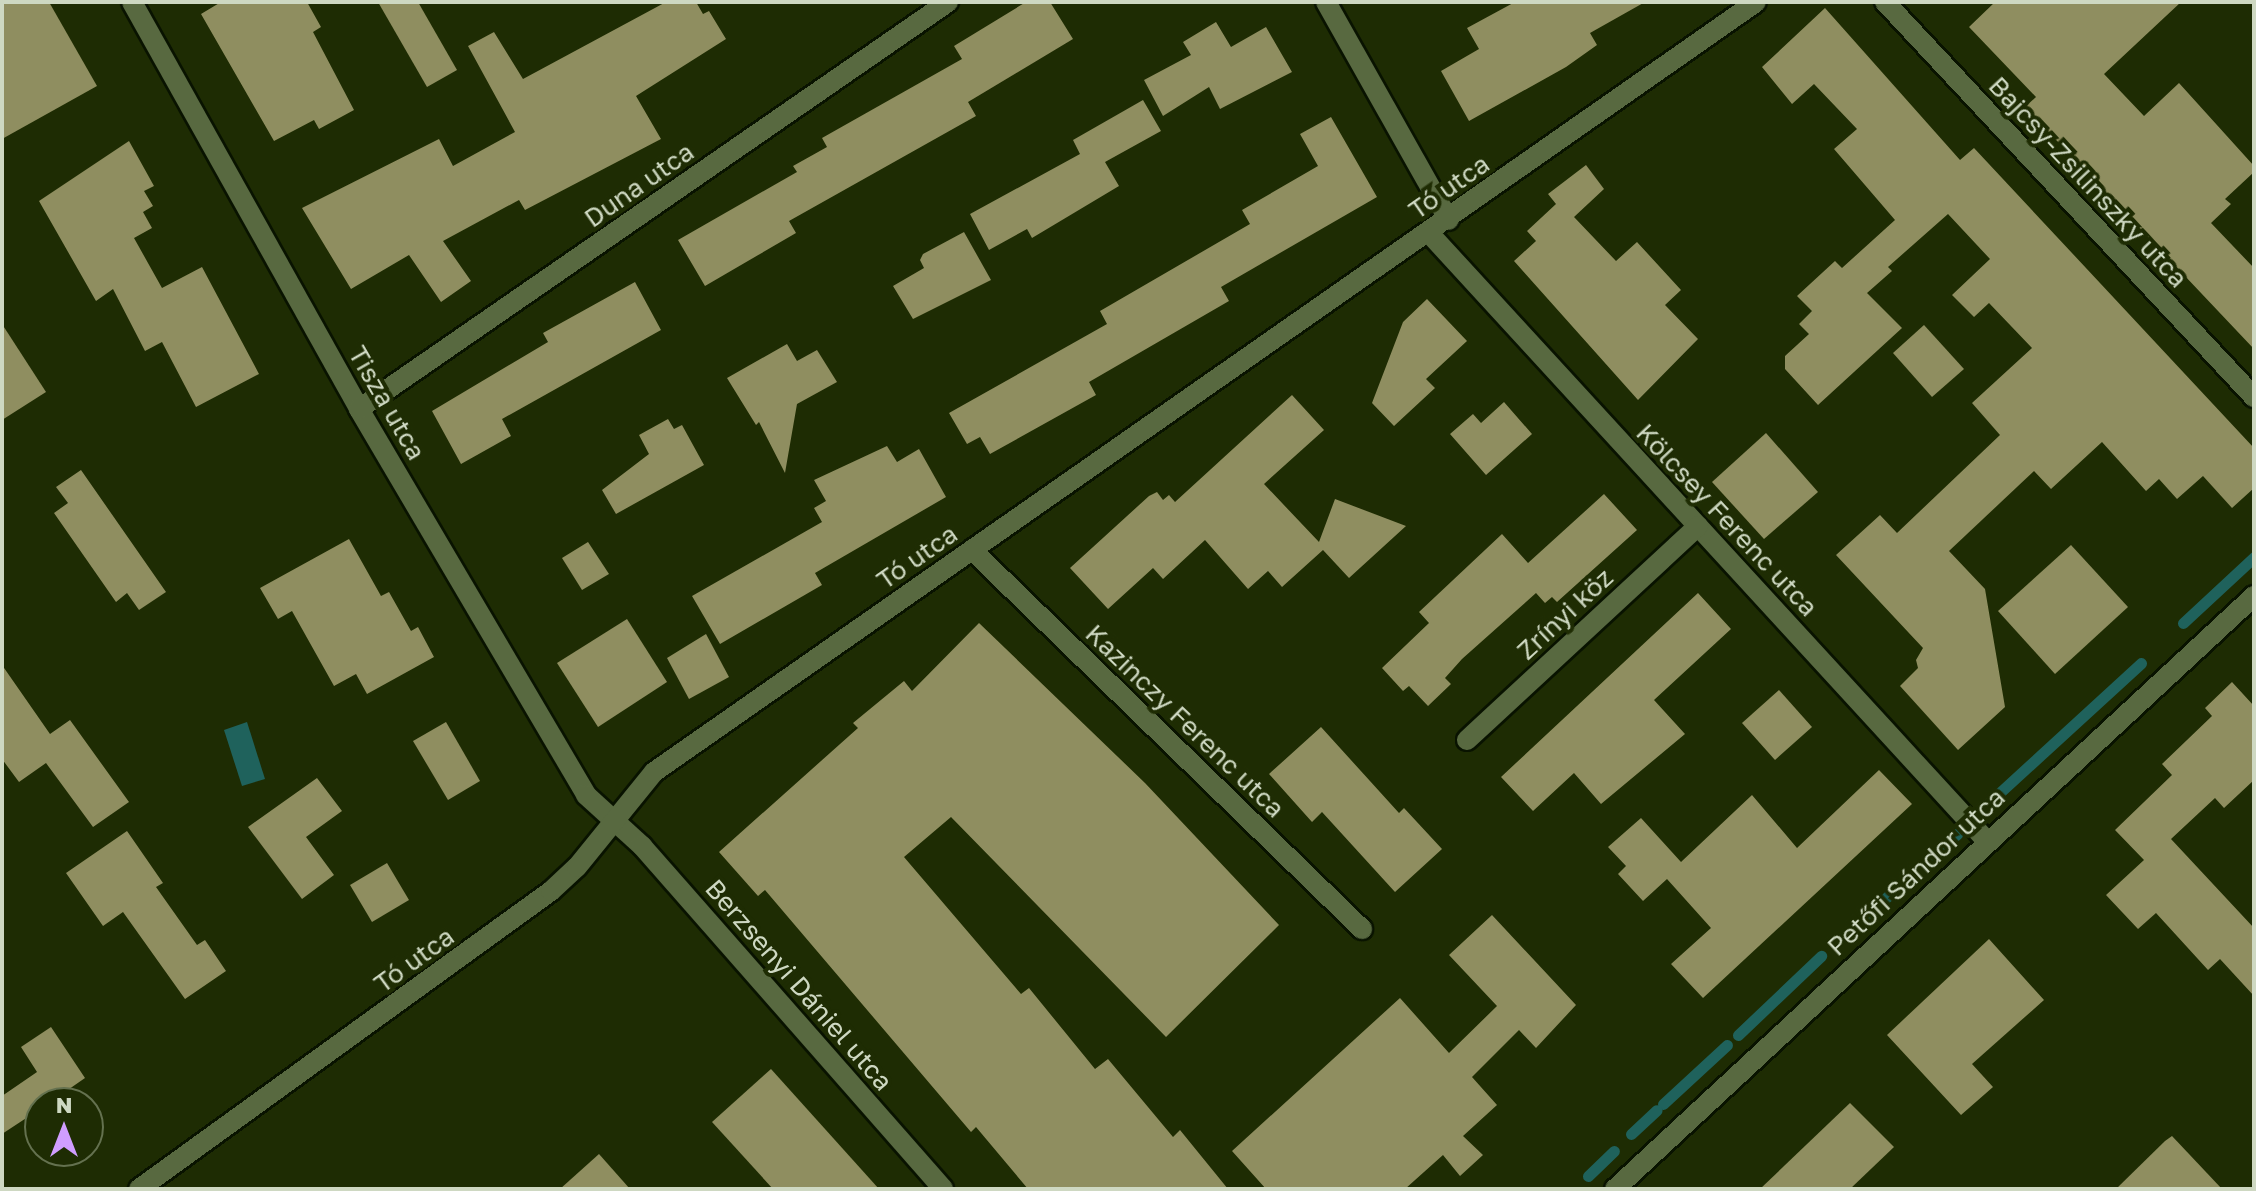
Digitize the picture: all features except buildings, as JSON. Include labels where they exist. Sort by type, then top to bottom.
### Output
[{"type":"street","name":"Tisza utca","points":[[132,2],[359,409],[586,795],[612,819]]},
{"type":"street","name":"Duna utca","points":[[359,409],[948,2]]},
{"type":"street","points":[[1326,2],[1449,220]]},
{"type":"street","name":"Tó utca","points":[[139,1189],[551,891],[577,867],[612,819],[654,772],[1449,220],[1756,2]]},
{"type":"street","name":"Bajcsy-Zsilinszky utca","points":[[1885,2],[2254,397]]},
{"type":"street","name":"Kölcsey Ferenc utca","points":[[1429,233],[1987,841]]},
{"type":"street","name":"Zrínyi köz","points":[[1467,740],[1698,526]]},
{"type":"street","name":"Kazinczy Ferenc utca","points":[[972,550],[1362,929]]},
{"type":"street","name":"Petőfi Sándor utca","points":[[1615,1189],[2254,596]]},
{"type":"street","name":"Berzsenyi Dániel utca","points":[[612,819],[642,846],[943,1189]]},
{"type":"water","points":[[247,722],[265,779],[242,786],[224,730]]},
{"type":"waterway","points":[[2183,623],[2254,557]]},
{"type":"waterway","points":[[1984,807],[2141,663]]},
{"type":"waterway","points":[[1850,930],[1957,834]]},
{"type":"waterway","points":[[1738,1035],[1821,956]]},
{"type":"waterway","points":[[1663,1104],[1727,1045]]},
{"type":"waterway","points":[[1631,1134],[1657,1110]]},
{"type":"waterway","points":[[1588,1176],[1614,1151]]}]
